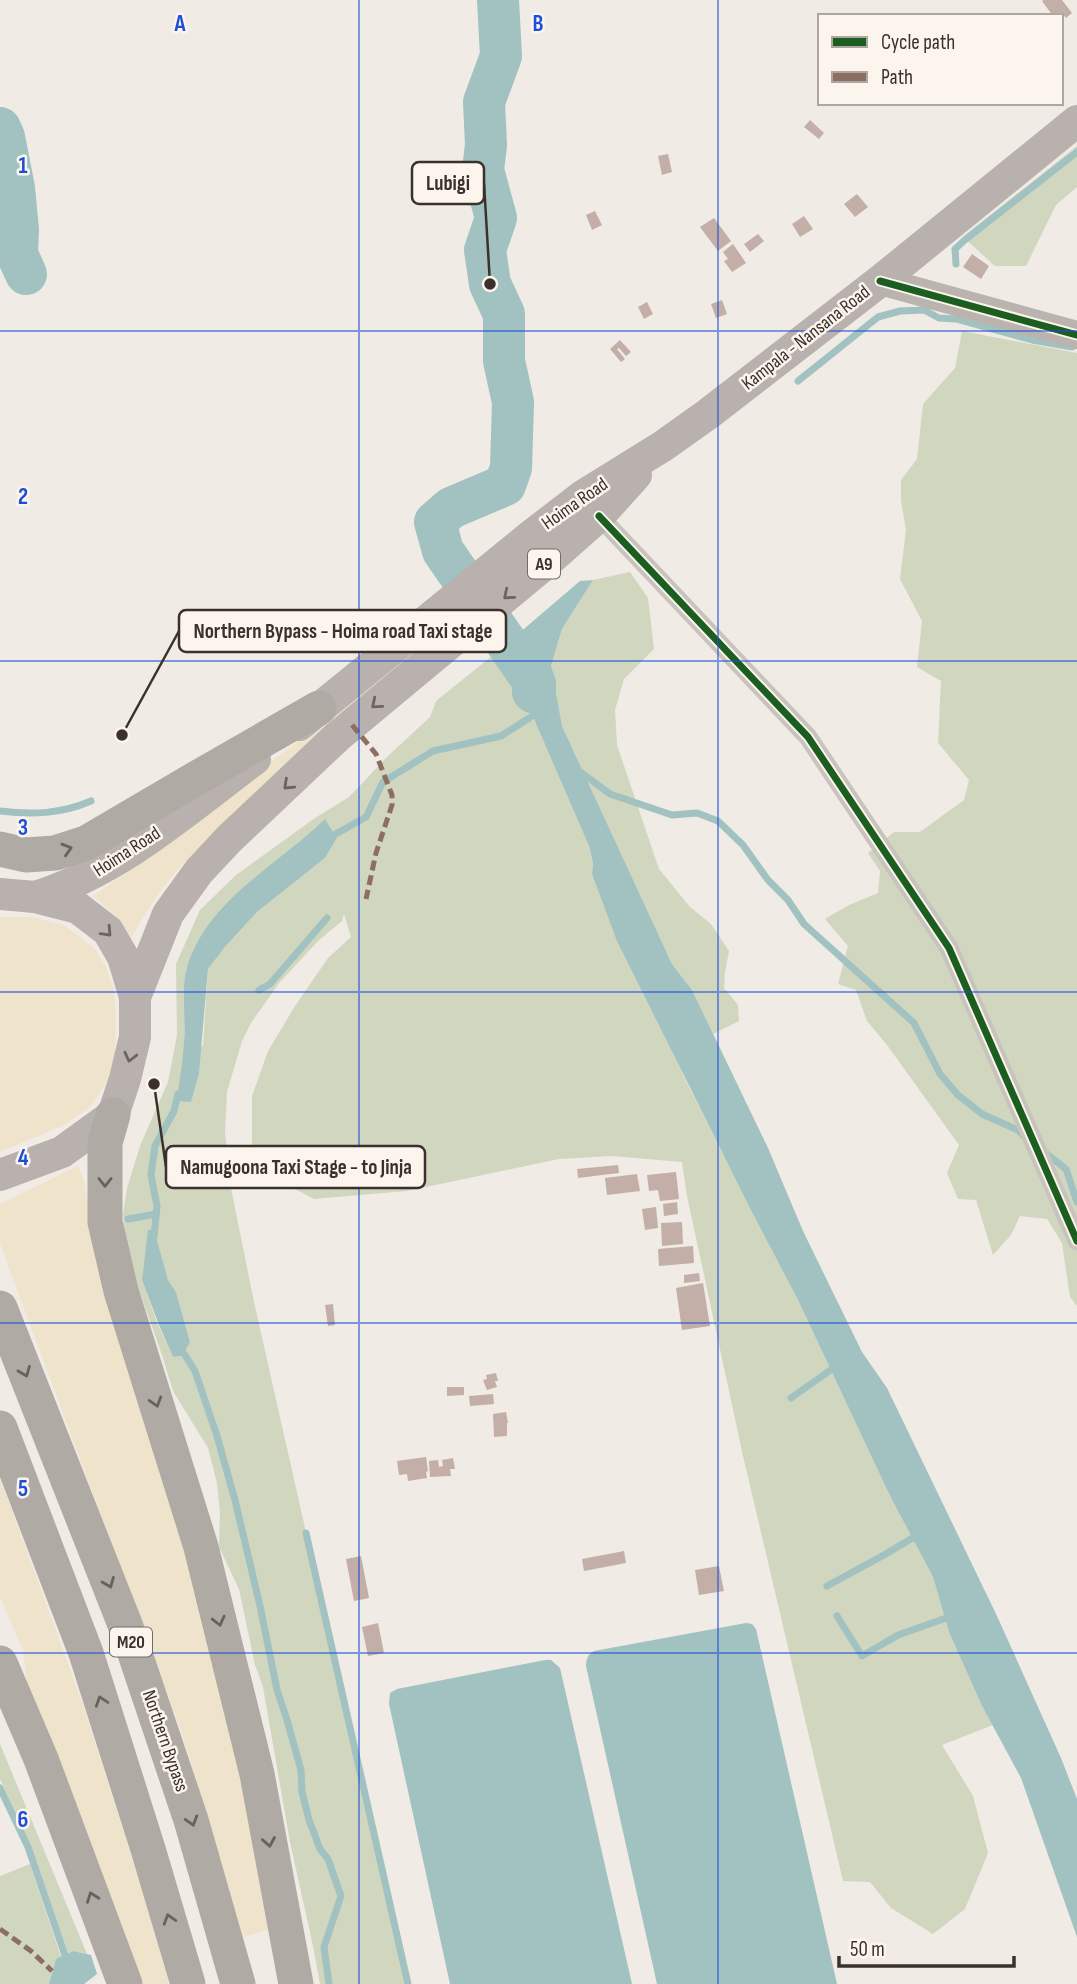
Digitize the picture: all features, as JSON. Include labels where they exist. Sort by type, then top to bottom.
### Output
[{"type":"highway","points":[[0,849],[26,855],[55,853],[86,843],[202,775],[328,723]]},
{"type":"highway","points":[[113,1115],[105,1143],[105,1222],[121,1291],[201,1547],[257,1774],[296,1984]]},
{"type":"highway","name":"Northern Bypass","points":[[0,1308],[126,1627],[191,1820],[238,1984]]},
{"type":"highway","name":"M20","points":[[0,1428],[86,1653],[188,1984]]},
{"type":"highway","points":[[0,1663],[41,1759],[125,1984]]},
{"type":"main road","name":"Kampala - Nansana Road","points":[[663,446],[880,281],[1077,121]]},
{"type":"main road","name":"Hoima Road","points":[[35,897],[94,874],[328,723],[416,671],[599,516],[663,446]]},
{"type":"main road","name":"Hoima Road","points":[[328,723],[532,535],[584,495],[663,446]]},
{"type":"main road","name":"A9","points":[[135,997],[167,914],[199,871],[328,723]]},
{"type":"main road","points":[[0,894],[35,897],[78,908],[108,931],[123,957],[135,997],[135,1037],[113,1115],[62,1152],[0,1175]]},
{"type":"street","points":[[880,281],[1077,335]]},
{"type":"street","points":[[599,516],[808,737],[949,948],[1077,1241]]},
{"type":"green space","points":[[1077,146],[1077,187],[1056,205],[1026,266],[995,266],[963,237]]},
{"type":"green space","points":[[962,331],[1077,353],[1077,1306],[1070,1297],[1062,1243],[1047,1219],[1020,1216],[1011,1235],[993,1255],[976,1200],[958,1199],[947,1173],[959,1145],[867,1021],[856,990],[838,984],[848,946],[825,919],[878,893],[880,871],[868,853],[894,832],[920,832],[964,800],[969,780],[938,743],[941,681],[917,667],[922,621],[900,579],[906,530],[901,480],[917,459],[923,404],[955,368]]},
{"type":"green space","points":[[630,572],[648,598],[654,649],[624,679],[615,710],[617,745],[659,869],[690,907],[711,924],[729,951],[724,988],[738,1005],[739,1021],[713,1034],[692,990],[672,964],[562,726],[556,680],[551,666],[562,629],[593,580]]},
{"type":"green space","points":[[497,652],[508,673],[522,679],[536,724],[589,846],[593,863],[592,874],[686,1081],[798,1300],[890,1496],[933,1577],[949,1632],[993,1725],[942,1745],[973,1796],[988,1853],[965,1909],[933,1934],[891,1908],[870,1882],[843,1881],[743,1456],[682,1162],[611,1156],[559,1159],[407,1191],[314,1199],[261,1171],[252,1156],[252,1096],[268,1051],[328,958],[351,937],[344,914],[342,921],[319,940],[279,983],[251,1023],[242,1041],[227,1092],[225,1132],[230,1183],[254,1302],[408,1984],[320,1984],[290,1842],[263,1687],[255,1665],[239,1589],[219,1547],[217,1483],[208,1448],[173,1391],[126,1253],[123,1214],[127,1188],[140,1146],[168,1082],[177,1035],[176,964],[200,910],[236,875],[349,797],[430,717],[436,701]],"holes":[[[325,819],[337,838],[325,858],[257,912],[208,969],[203,1046],[184,1043],[186,969]],[[149,1230],[155,1233],[168,1280],[176,1292],[190,1342],[186,1350],[188,1360],[181,1356],[173,1357],[142,1280]]]},
{"type":"green space","points":[[0,1744],[87,1954],[73,1951],[68,1953],[31,1846],[0,1779]]},
{"type":"green space","points":[[30,1864],[61,1957],[56,1959],[49,1984],[0,1984],[0,1876]]},
{"type":"sand","points":[[462,609],[467,611],[185,861],[158,894],[131,937],[115,915],[93,896],[137,866],[188,824],[341,709]]},
{"type":"sand","points":[[0,917],[31,917],[64,925],[95,949],[106,967],[114,991],[116,1018],[111,1075],[91,1106],[64,1125],[0,1152]]},
{"type":"sand","points":[[78,1166],[84,1181],[99,1267],[218,1660],[271,1929],[241,1938],[211,1826],[179,1725],[0,1244],[0,1204]]},
{"type":"sand","points":[[0,1478],[82,1702],[144,1895],[169,1984],[139,1984],[30,1709],[23,1650],[0,1597]]},
{"type":"water","points":[[593,580],[562,629],[551,666],[556,680],[562,726],[672,964],[692,990],[862,1352],[887,1388],[997,1616],[1061,1758],[1077,1799],[1077,1937],[1021,1778],[981,1704],[949,1632],[933,1577],[890,1496],[798,1300],[617,941],[592,874],[593,863],[589,846],[536,724],[523,679],[508,673],[497,652],[580,581]]},
{"type":"water","points":[[325,819],[337,838],[325,858],[257,912],[208,969],[199,1073],[191,1102],[177,1101],[184,1042],[185,975],[197,943],[227,903]]},
{"type":"water","points":[[148,1230],[154,1230],[168,1280],[176,1292],[190,1342],[186,1350],[188,1362],[181,1356],[173,1357],[142,1280]]},
{"type":"water","points":[[752,1624],[756,1629],[837,1984],[657,1984],[586,1661],[594,1651]]},
{"type":"water","points":[[551,1660],[560,1668],[632,1984],[450,1984],[389,1704],[390,1693],[397,1689]]},
{"type":"water","points":[[73,1951],[91,1955],[97,1974],[84,1984],[49,1984],[56,1959]]},
{"type":"building","points":[[1062,0],[1072,13],[1066,18],[1062,13],[1052,14],[1042,1]]},
{"type":"building","points":[[810,120],[824,133],[819,139],[804,127]]},
{"type":"building","points":[[668,154],[672,172],[662,175],[658,156]]},
{"type":"building","points":[[857,194],[868,207],[855,217],[844,204]]},
{"type":"building","points":[[595,211],[602,225],[592,230],[586,215]]},
{"type":"building","points":[[804,216],[813,229],[800,237],[792,224]]},
{"type":"building","points":[[714,218],[731,241],[718,251],[700,227]]},
{"type":"building","points":[[758,234],[764,241],[750,252],[744,244]]},
{"type":"building","points":[[733,244],[746,263],[732,272],[724,261],[728,259],[723,252]]},
{"type":"building","points":[[972,254],[989,266],[981,279],[963,267]]},
{"type":"building","points":[[722,300],[727,314],[716,318],[711,304]]},
{"type":"building","points":[[647,302],[653,314],[644,319],[638,307]]},
{"type":"building","points":[[620,340],[631,352],[626,356],[617,349],[625,359],[621,362],[610,349]]},
{"type":"building","points":[[618,1165],[619,1173],[578,1178],[577,1169]]},
{"type":"building","points":[[676,1172],[679,1199],[660,1201],[658,1190],[649,1191],[647,1175]]},
{"type":"building","points":[[637,1174],[640,1191],[607,1195],[605,1178]]},
{"type":"building","points":[[677,1202],[678,1214],[664,1216],[663,1204]]},
{"type":"building","points":[[656,1207],[658,1228],[645,1230],[642,1209]]},
{"type":"building","points":[[682,1222],[683,1244],[662,1246],[661,1223]]},
{"type":"building","points":[[693,1246],[694,1263],[659,1266],[658,1249]]},
{"type":"building","points":[[699,1273],[700,1281],[684,1283],[684,1275]]},
{"type":"building","points":[[703,1283],[710,1326],[682,1330],[676,1288]]},
{"type":"building","points":[[333,1304],[335,1325],[328,1326],[325,1305]]},
{"type":"building","points":[[496,1373],[497,1387],[487,1390],[483,1380],[487,1379],[486,1375]]},
{"type":"building","points":[[447,1387],[464,1387],[464,1395],[447,1396]]},
{"type":"building","points":[[493,1394],[494,1404],[470,1406],[469,1396]]},
{"type":"building","points":[[506,1412],[507,1436],[494,1437],[493,1414]]},
{"type":"building","points":[[426,1457],[427,1478],[408,1481],[407,1474],[399,1475],[397,1461]]},
{"type":"building","points":[[453,1458],[455,1469],[450,1469],[451,1476],[430,1477],[429,1461],[438,1460],[439,1467],[443,1466],[442,1460]]},
{"type":"building","points":[[624,1551],[626,1563],[584,1571],[582,1559]]},
{"type":"building","points":[[361,1556],[369,1598],[354,1601],[346,1559]]},
{"type":"building","points":[[719,1566],[724,1591],[699,1595],[695,1570]]},
{"type":"building","points":[[378,1623],[384,1653],[368,1656],[362,1627]]},
{"type":"waterway","points":[[498,0],[501,56],[484,102],[486,145],[483,170],[496,218],[485,250],[490,284],[504,314],[504,361],[513,402],[511,468],[505,485],[451,508],[435,522],[443,551],[533,681],[533,692]]},
{"type":"waterway","points":[[0,128],[14,188],[17,254],[26,274]]},
{"type":"waterway","points":[[956,264],[955,249],[1077,152]]},
{"type":"waterway","points":[[798,381],[878,317],[900,311],[924,310],[939,318],[956,319],[1032,340],[1072,347]]},
{"type":"waterway","points":[[325,840],[366,817],[383,782],[433,751],[501,736],[534,715]]},
{"type":"waterway","points":[[579,771],[610,794],[672,815],[697,813],[718,821],[743,845],[804,924],[914,1023],[940,1074],[958,1095],[982,1114],[1018,1130],[1024,1136]]},
{"type":"waterway","points":[[0,811],[46,812],[69,809],[91,801]]},
{"type":"waterway","points":[[259,990],[270,984],[327,918]]},
{"type":"waterway","points":[[154,1237],[157,1206],[151,1175],[155,1146],[174,1111],[178,1094]]},
{"type":"waterway","points":[[1044,1152],[1066,1169],[1077,1202]]},
{"type":"waterway","points":[[128,1219],[156,1214]]},
{"type":"waterway","points":[[185,1355],[195,1371],[235,1500],[277,1690],[301,1770],[302,1792],[309,1820],[320,1849],[328,1859],[341,1896],[324,1947],[329,1984]]},
{"type":"waterway","points":[[791,1398],[839,1364]]},
{"type":"waterway","points":[[306,1533],[408,1984]]},
{"type":"waterway","points":[[827,1586],[921,1533]]},
{"type":"waterway","points":[[837,1616],[862,1656],[898,1635],[952,1616]]},
{"type":"waterway","points":[[0,1788],[28,1847],[68,1964]]},
{"type":"marked path","points":[[352,725],[376,754],[392,795],[392,805],[376,853],[366,899]]},
{"type":"marked path","points":[[0,1929],[31,1951],[52,1971]]},
{"type":"cycle path","points":[[880,281],[1077,335]]},
{"type":"cycle path","points":[[599,516],[808,737],[949,948],[1077,1241]]},
{"type":"place","name":"Lubigi","points":[[490,284]]},
{"type":"place","name":"Northern Bypass - Hoima road Taxi stage","points":[[122,735]]},
{"type":"place","name":"Namugoona Taxi Stage - to Jinja","points":[[154,1084]]}]
